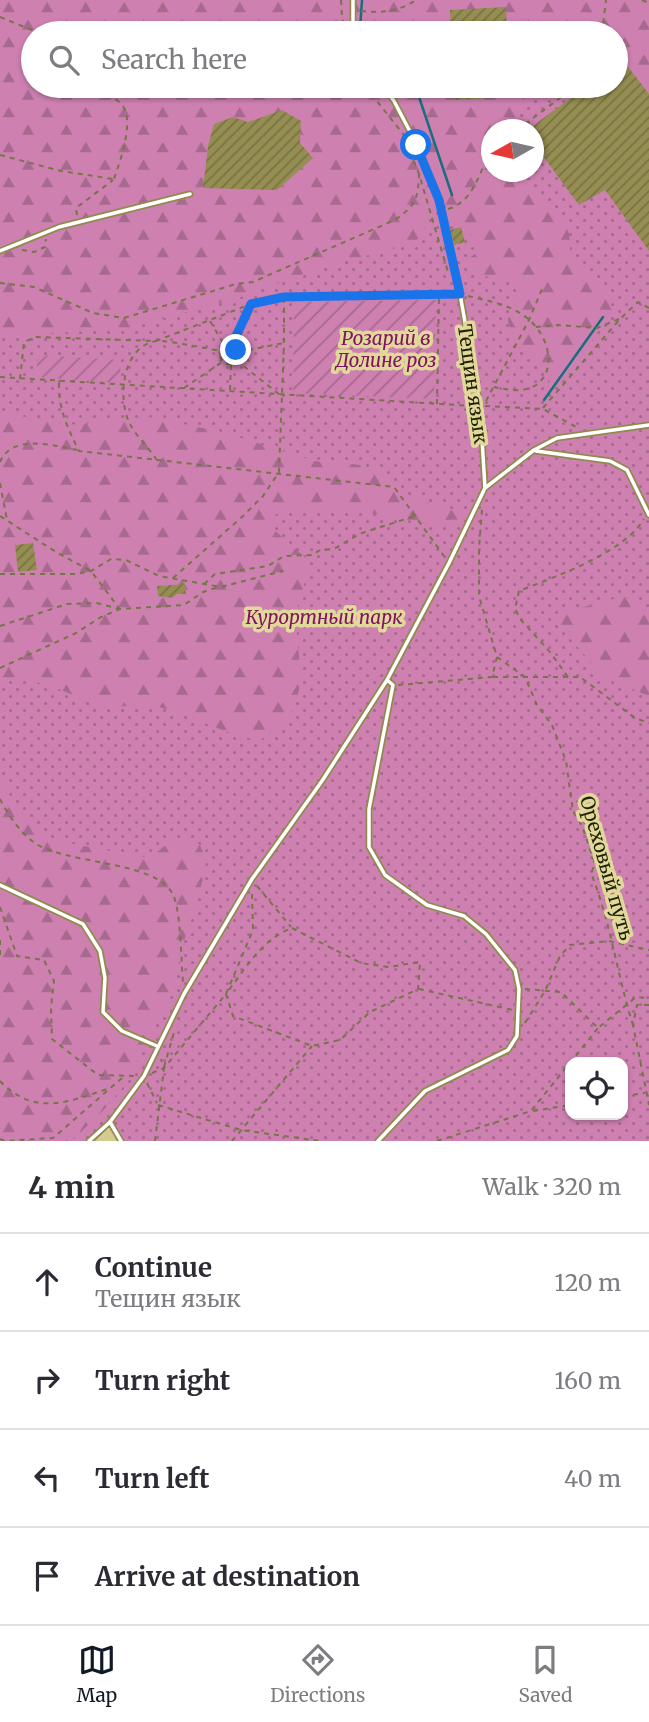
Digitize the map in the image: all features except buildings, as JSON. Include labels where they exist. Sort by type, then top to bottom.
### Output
[{"type":"lane","points":[[353,0],[353,21]]},
{"type":"lane","name":"Тещин язык","points":[[392,98],[427,167],[441,211],[460,294],[480,406],[484,490]]},
{"type":"lane","points":[[0,251],[79,222],[190,194]]},
{"type":"lane","points":[[89,1141],[110,1122],[144,1076],[184,994],[252,879],[322,781],[387,680],[484,490],[534,450],[556,439],[649,425]]},
{"type":"lane","points":[[534,450],[554,455],[611,461],[627,470],[648,513]]},
{"type":"lane","points":[[378,1141],[425,1091],[508,1050],[517,1036],[519,989],[515,970],[486,934],[464,916],[427,905],[384,875],[369,847],[369,809],[393,685],[387,680]]},
{"type":"lane","points":[[0,885],[83,924],[100,951],[106,978],[103,1012],[122,1031],[157,1046]]},
{"type":"lane","points":[[110,1122],[121,1141]]},
{"type":"path","points":[[341,0],[343,21]]},
{"type":"path","points":[[353,10],[381,13],[402,8],[416,0]]},
{"type":"path","points":[[603,21],[606,0]]},
{"type":"path","points":[[642,0],[649,3]]},
{"type":"path","points":[[0,17],[21,26]]},
{"type":"path","points":[[79,222],[75,208],[114,180],[128,123],[121,103],[108,98]]},
{"type":"path","points":[[374,98],[403,134],[419,174],[448,273]]},
{"type":"path","points":[[532,119],[560,98]]},
{"type":"path","points":[[0,155],[61,171],[114,180]]},
{"type":"path","points":[[441,211],[460,206],[481,172]]},
{"type":"path","points":[[0,283],[34,288],[93,313],[124,318],[253,282],[395,220],[412,208],[418,193],[419,174]]},
{"type":"path","points":[[17,249],[34,252],[45,247],[46,233]]},
{"type":"path","points":[[480,406],[485,403],[494,387],[542,289]]},
{"type":"path","points":[[437,404],[440,294]]},
{"type":"path","points":[[158,461],[128,420],[124,386],[130,361],[136,352],[156,341],[251,304],[284,297],[460,294],[508,306],[536,327],[550,354],[546,371],[538,384],[523,390],[494,387]]},
{"type":"path","points":[[173,578],[263,496],[279,472],[284,297]]},
{"type":"path","points":[[543,409],[620,319],[638,302],[649,308]]},
{"type":"path","points":[[231,347],[251,304]]},
{"type":"path","points":[[536,327],[597,328],[620,319]]},
{"type":"path","points":[[209,321],[226,347]]},
{"type":"path","points":[[20,379],[22,349],[24,342],[29,339],[156,341],[222,351]]},
{"type":"path","points":[[237,352],[284,342]]},
{"type":"path","points":[[223,361],[222,351],[226,347],[237,352]]},
{"type":"path","points":[[236,360],[237,352]]},
{"type":"path","points":[[236,360],[281,395]]},
{"type":"path","points":[[184,388],[223,361],[231,363],[236,360]]},
{"type":"path","points":[[230,391],[231,363]]},
{"type":"path","points":[[0,377],[543,409],[587,433]]},
{"type":"path","points":[[59,382],[64,421],[79,451]]},
{"type":"path","points":[[0,462],[13,448],[25,444],[45,444],[158,461],[279,472],[394,487],[449,563]]},
{"type":"path","points":[[0,483],[7,520]]},
{"type":"path","points":[[484,490],[479,548],[479,596],[497,657],[492,677]]},
{"type":"path","points":[[568,677],[521,620],[515,608],[519,591],[573,570],[608,550],[627,537],[648,513]]},
{"type":"path","points":[[0,516],[91,571],[120,609]]},
{"type":"path","points":[[203,584],[215,574],[268,566],[284,556],[312,555],[320,550],[334,549],[359,534],[415,516]]},
{"type":"path","points":[[0,574],[77,574],[91,571],[111,559],[118,559],[126,560],[159,576],[221,587]]},
{"type":"path","points":[[0,626],[68,604],[97,603],[120,609],[184,605],[203,592],[283,571]]},
{"type":"path","points":[[0,668],[76,633],[120,609]]},
{"type":"path","name":"Ореховый путь","points":[[497,657],[525,677],[537,705],[561,743],[573,811],[595,864],[591,873],[613,942],[649,1105]]},
{"type":"path","points":[[393,685],[492,677],[580,677],[635,718],[649,723]]},
{"type":"path","points":[[0,799],[6,811],[33,842],[70,857],[124,867],[161,880],[174,896],[184,994]]},
{"type":"path","points":[[252,879],[292,928],[361,963],[388,967],[420,962],[418,989]]},
{"type":"path","points":[[252,879],[253,930],[226,994],[233,1016],[312,1045],[340,1040],[370,1012],[418,989],[518,1011]]},
{"type":"path","points":[[0,907],[16,956],[44,960],[54,981],[52,1039],[98,1075],[123,1077],[144,1076],[164,1068],[253,957],[277,933],[292,928]]},
{"type":"path","points":[[0,940],[0,955]]},
{"type":"path","points":[[524,1025],[545,991],[560,956],[570,944],[613,942],[649,950]]},
{"type":"path","points":[[519,989],[561,992],[598,1028]]},
{"type":"path","points":[[531,1111],[598,1028],[636,997],[649,998]]},
{"type":"path","points":[[633,1025],[637,1005],[649,1005]]},
{"type":"path","points":[[155,1141],[164,1068],[177,1018]]},
{"type":"path","points":[[232,1141],[312,1045]]},
{"type":"path","points":[[157,1046],[164,1068]]},
{"type":"path","points":[[144,1076],[158,1105],[242,1130],[320,1141]]},
{"type":"path","points":[[50,1141],[123,1077]]},
{"type":"path","points":[[0,1081],[27,1101],[50,1105],[78,1099],[111,1087]]},
{"type":"path","points":[[628,1095],[646,1092]]},
{"type":"path","points":[[437,1141],[531,1111],[565,1106]]},
{"type":"path","points":[[0,1139],[53,1138]]},
{"type":"green space","name":"Курортный парк","points":[[0,0],[649,0],[649,1141],[123,1141],[110,1126],[95,1141],[0,1141]]},
{"type":"green space","points":[[0,0],[649,0],[649,123],[634,113],[620,98],[628,98],[628,21],[21,21],[21,98],[524,98],[514,119],[481,119],[481,182],[520,182],[557,217],[568,221],[573,260],[580,269],[606,289],[612,310],[586,350],[549,388],[550,370],[524,347],[509,325],[508,316],[520,287],[510,280],[477,274],[464,263],[478,251],[476,240],[453,219],[445,204],[428,215],[422,233],[408,245],[322,267],[241,297],[125,329],[0,336]]},
{"type":"green space","name":"Розарий в Долине роз","points":[[436,300],[434,399],[293,393],[294,302]]},
{"type":"green space","points":[[38,355],[121,360],[120,383],[36,377]]},
{"type":"green space","points":[[0,413],[77,425],[149,417],[222,432],[314,461],[361,465],[385,473],[400,494],[463,513],[456,529],[338,510],[291,511],[271,516],[272,528],[309,561],[297,614],[299,691],[289,715],[261,740],[233,734],[180,713],[152,706],[105,705],[22,680],[0,685]]},
{"type":"green space","points":[[625,596],[649,616],[649,696],[605,678],[550,616]]},
{"type":"green space","points":[[0,777],[16,807],[36,831],[52,840],[143,857],[153,855],[174,839],[190,839],[200,845],[205,857],[206,870],[190,918],[170,998],[125,1085],[100,1114],[71,1141],[0,1141]]},
{"type":"waterway","points":[[361,21],[362,0]]},
{"type":"waterway","points":[[419,98],[452,195]]},
{"type":"waterway","points":[[544,400],[603,317]]},
{"type":"route","points":[[236,350],[231,347],[251,304],[284,297],[460,294],[439,200],[416,145]]}]
